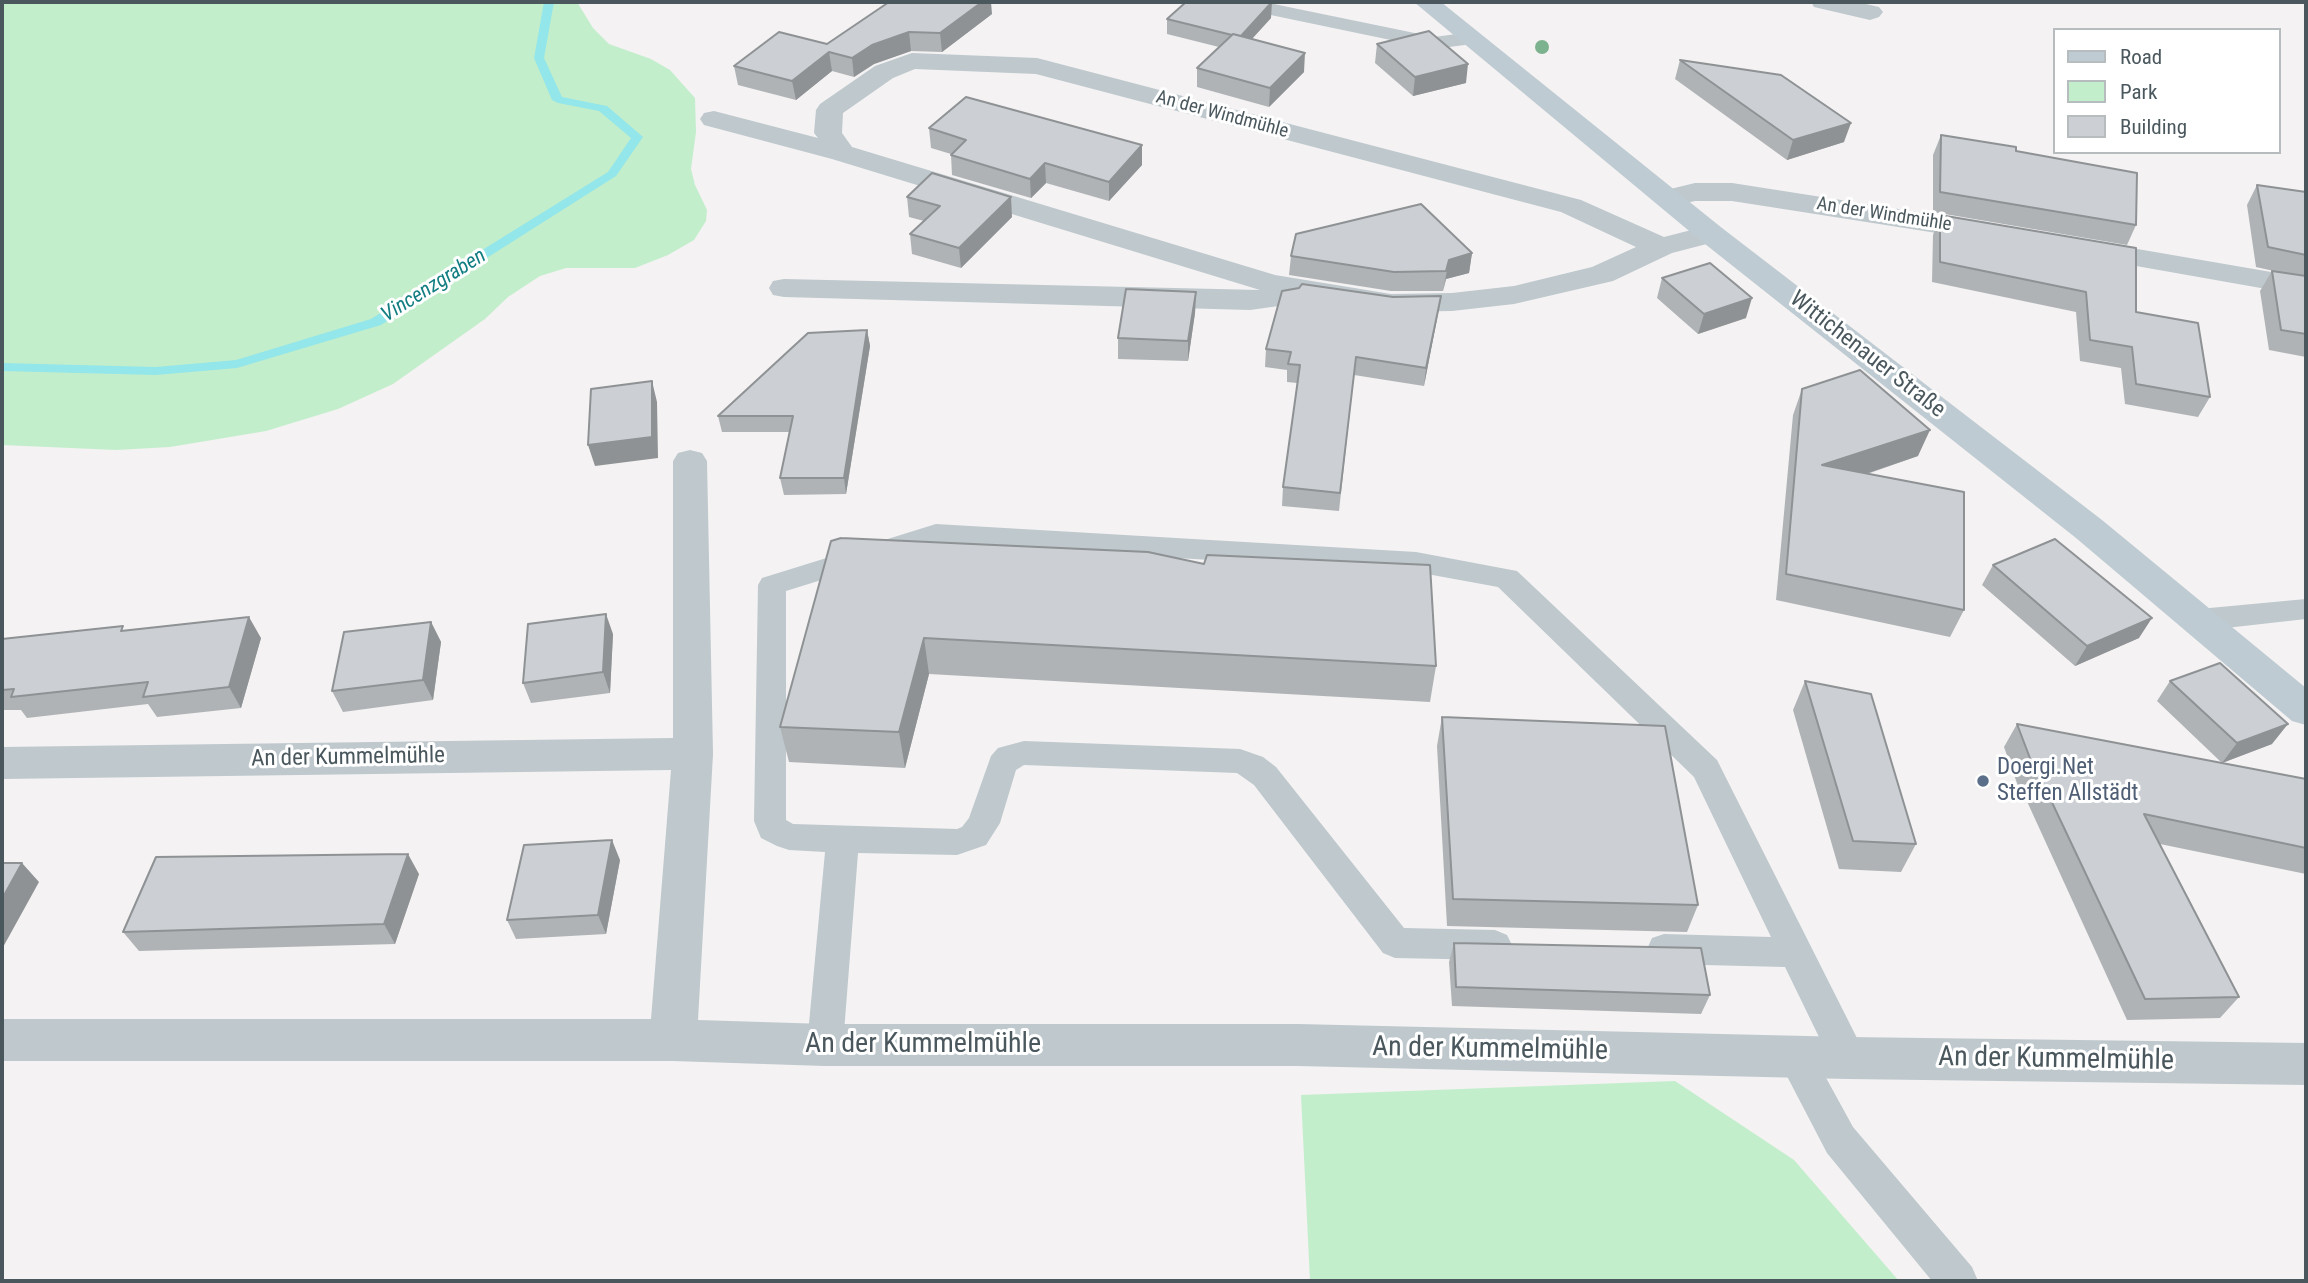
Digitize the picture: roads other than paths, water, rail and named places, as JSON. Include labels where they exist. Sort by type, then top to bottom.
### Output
[{"type":"main road","name":"Wittichenauer Straße","points":[[1426,2],[1711,233],[2089,529],[2306,710]]},
{"type":"street","points":[[1823,2],[1870,12]]},
{"type":"street","name":"An der Windmühle","points":[[842,153],[828,133],[830,110],[884,72],[912,61],[1037,66],[1571,206],[1661,247]]},
{"type":"street","points":[[714,118],[842,153],[1268,282],[1309,292],[1391,303],[1452,302],[1514,295],[1602,274],[1661,247],[1711,233]]},
{"type":"street","name":"An der Windmühle","points":[[1668,198],[1715,191],[1771,196],[2017,237]]},
{"type":"street","points":[[2058,244],[2306,287]]},
{"type":"street","points":[[784,288],[1251,301],[1309,292]]},
{"type":"street","points":[[673,1040],[694,754],[690,461]]},
{"type":"street","name":"An der Kummelmühle","points":[[2,762],[694,754]]},
{"type":"street","name":"An der Kummelmühle","points":[[2,1040],[673,1040],[825,1045],[1298,1045],[1848,1058],[2306,1064]]},
{"type":"lane","points":[[1237,2],[1434,43],[1472,38]]},
{"type":"lane","points":[[1520,946],[1395,943],[1265,776],[1240,761],[1024,752],[1009,757],[1002,765],[984,823],[975,836],[957,842],[789,837],[772,829],[772,585],[936,534],[1416,562],[1507,578],[1706,769],[1848,1058]]},
{"type":"lane","points":[[2199,620],[2306,609]]},
{"type":"lane","points":[[825,1045],[843,839]]},
{"type":"lane","points":[[1630,948],[1796,952]]},
{"type":"lane","points":[[1795,1057],[1840,1140],[1958,1281]]},
{"type":"waterway","name":"Vincenzgraben","points":[[2,367],[156,371],[237,364],[376,322],[612,174],[637,137],[603,108],[558,100],[539,58],[549,2]]},
{"type":"place","name":"Doergi.Net Steffen Allstädt","points":[[1983,781]]}]
